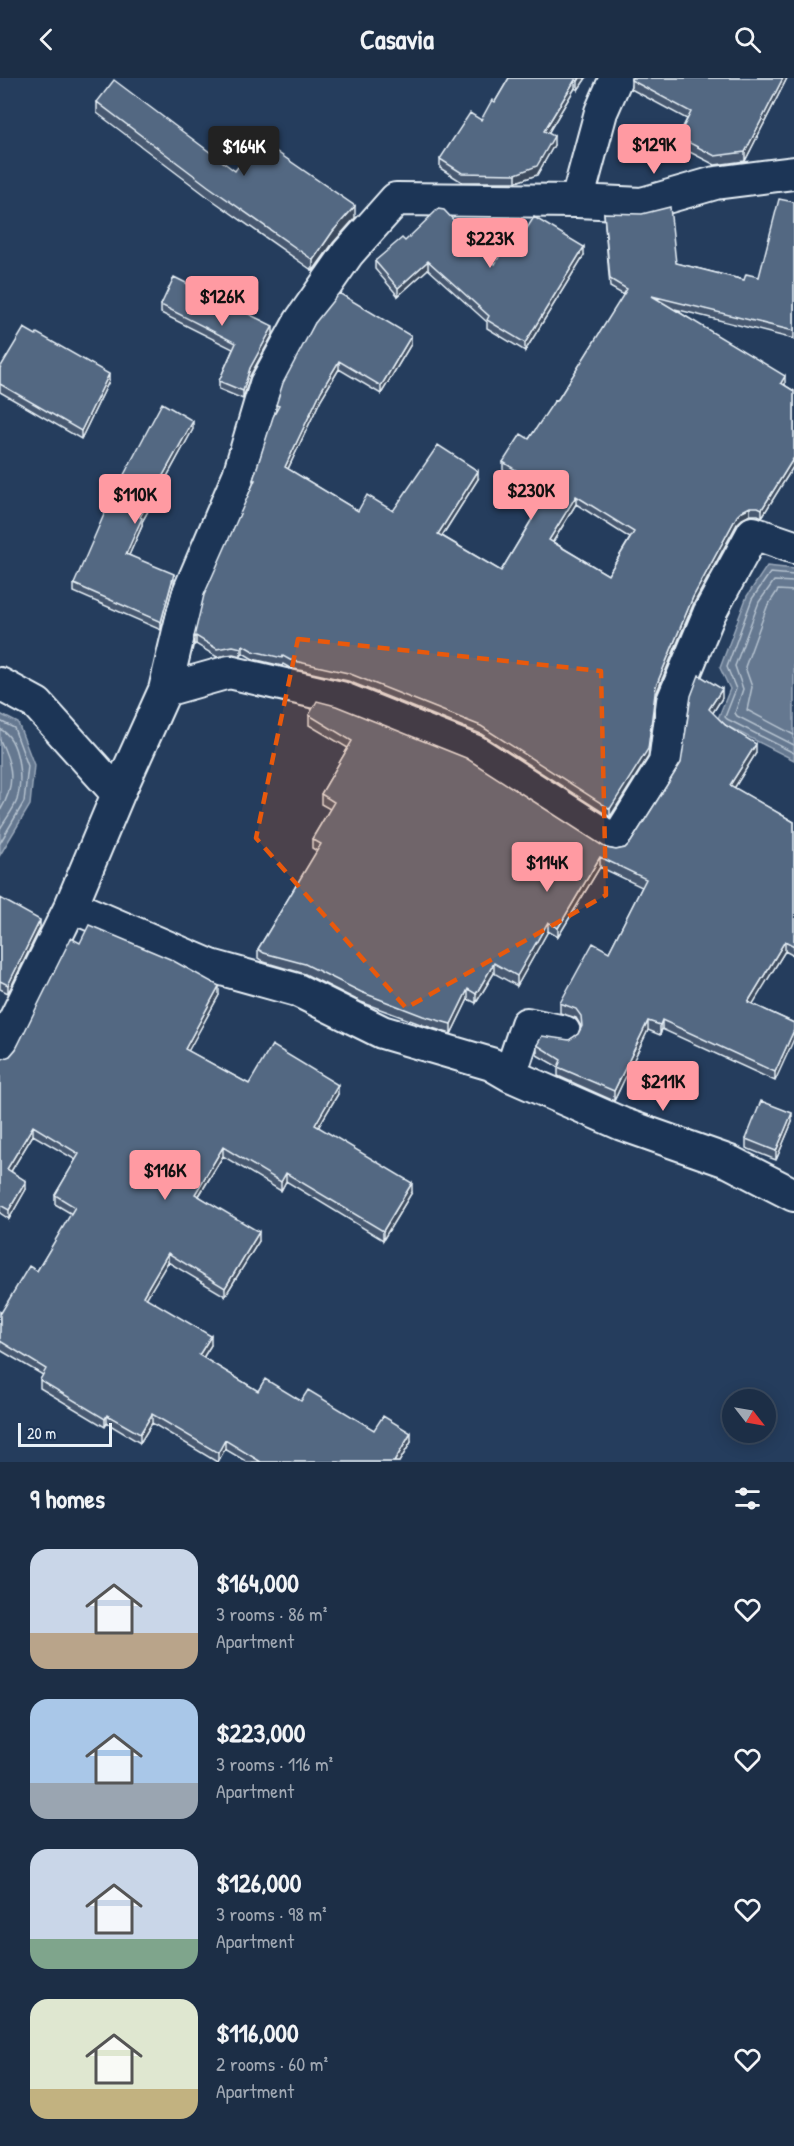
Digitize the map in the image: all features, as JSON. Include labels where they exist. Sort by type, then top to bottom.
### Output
[{"type":"street","points":[[577,201],[601,111],[616,78]]},
{"type":"street","points":[[0,1050],[71,906],[165,690],[188,597],[239,475],[266,384],[300,322],[348,253],[396,199],[642,204],[716,183],[794,173]]},
{"type":"street","points":[[165,690],[229,672],[341,698],[474,751],[616,842],[665,763],[673,701],[709,614],[753,533],[794,547]]},
{"type":"street","points":[[0,684],[37,704],[118,794]]},
{"type":"street","points":[[71,906],[211,966],[297,990],[382,1032],[491,1064],[510,1076],[622,1124],[730,1162],[794,1195]]},
{"type":"street","points":[[510,1076],[527,1024],[564,1032]]},
{"type":"highlighted area","points":[[298,639],[601,671],[606,895],[406,1008],[256,838]]},
{"type":"water","points":[[767,566],[794,569],[794,760],[717,721],[730,689],[720,668],[747,596]]},
{"type":"water","points":[[0,714],[18,723],[34,765],[30,805],[0,855]]},
{"type":"building","points":[[509,78],[580,78],[578,81],[575,80],[544,131],[554,136],[537,166],[516,174],[462,173],[440,159],[470,113],[481,120],[492,100],[495,102]]},
{"type":"building","points":[[631,78],[783,78],[745,152],[715,156],[678,137],[691,112]]},
{"type":"building","points":[[114,80],[235,171],[258,139],[355,206],[333,231],[313,260],[208,186],[97,102]]},
{"type":"building","points":[[779,199],[794,202],[794,331],[652,296],[785,376],[781,383],[794,391],[794,460],[762,509],[750,507],[737,516],[693,597],[656,686],[648,749],[610,809],[481,726],[348,673],[290,660],[283,656],[282,658],[253,651],[243,645],[241,648],[233,646],[217,649],[196,636],[194,637],[204,595],[255,480],[253,480],[273,417],[279,406],[276,405],[283,383],[315,323],[339,293],[411,336],[381,386],[339,361],[321,391],[285,467],[358,511],[367,495],[393,511],[438,445],[478,471],[438,534],[501,571],[549,491],[503,462],[521,434],[529,439],[555,400],[557,401],[627,289],[610,279],[604,213],[642,214],[670,207],[676,263],[744,280],[746,274],[759,277]],"holes":[[[576,496],[634,532],[608,575],[549,540]]]},
{"type":"building","points":[[438,209],[444,210],[495,264],[506,244],[514,249],[534,217],[584,247],[525,343],[487,320],[489,316],[428,261],[398,288],[375,261],[402,238],[405,241]]},
{"type":"building","points":[[174,277],[273,326],[250,368],[243,391],[219,381],[236,343],[161,305]]},
{"type":"building","points":[[24,328],[109,374],[81,431],[0,384],[0,368]]},
{"type":"building","points":[[162,403],[193,421],[140,517],[142,518],[126,554],[174,574],[161,622],[74,584],[109,503]]},
{"type":"building","points":[[699,675],[722,689],[709,709],[725,725],[756,744],[730,785],[794,822],[794,946],[785,941],[748,1002],[794,1023],[794,1030],[775,1072],[662,1020],[660,1025],[648,1021],[614,1091],[558,1067],[561,1060],[537,1045],[542,1036],[569,1040],[578,1034],[582,1026],[581,1016],[576,1009],[560,1003],[593,943],[609,952],[646,879],[600,857],[558,928],[548,922],[517,976],[494,963],[476,994],[468,989],[451,1024],[423,1016],[361,992],[305,964],[264,953],[258,949],[321,844],[312,839],[334,802],[321,794],[352,741],[309,715],[317,701],[336,706],[466,758],[606,848],[616,850],[625,848],[631,842],[681,763],[691,696]]},
{"type":"building","points":[[0,898],[40,920],[8,985],[0,981]]},
{"type":"building","points":[[89,925],[170,959],[219,986],[185,1049],[249,1084],[272,1045],[338,1085],[315,1125],[412,1183],[383,1231],[286,1173],[281,1182],[223,1147],[195,1194],[259,1232],[225,1288],[168,1253],[143,1296],[211,1336],[199,1355],[258,1391],[265,1379],[301,1401],[308,1390],[374,1430],[383,1416],[411,1433],[394,1462],[261,1462],[225,1440],[218,1453],[152,1414],[140,1434],[107,1415],[105,1419],[40,1380],[46,1369],[0,1341],[0,1312],[29,1266],[37,1271],[75,1207],[55,1195],[79,1154],[33,1126],[7,1169],[26,1181],[9,1210],[0,1205],[0,1063],[16,1049],[71,938],[80,943]]},
{"type":"building","points":[[761,1101],[792,1113],[776,1151],[746,1139]]}]
